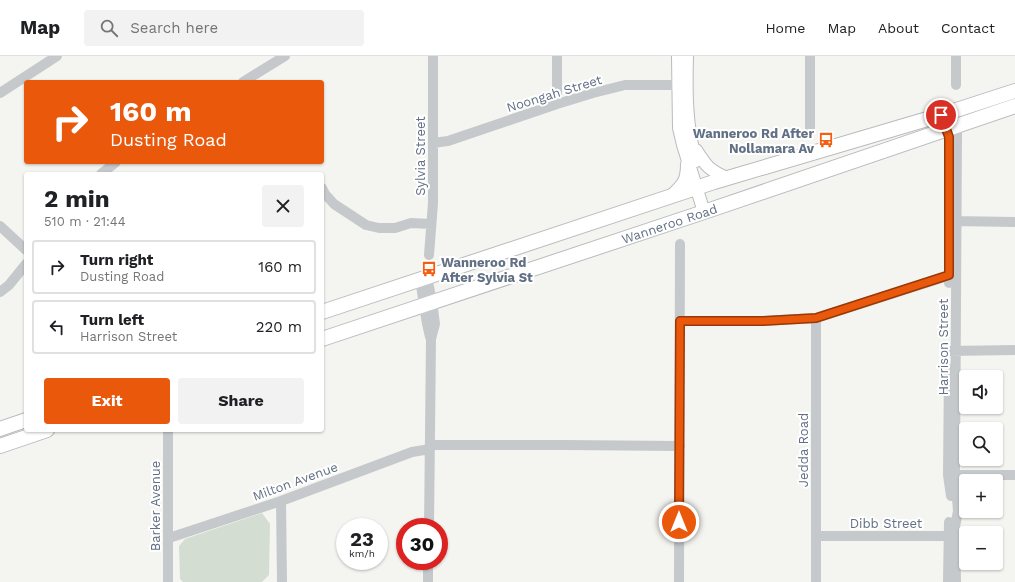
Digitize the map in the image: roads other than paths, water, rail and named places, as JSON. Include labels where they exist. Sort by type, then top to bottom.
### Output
[{"type":"highway","name":"Wanneroo Road","points":[[324,311],[670,196],[946,114],[1015,90]]},
{"type":"highway","name":"Wanneroo Road","points":[[324,338],[707,211],[1015,106]]},
{"type":"highway","points":[[0,429],[24,421]]},
{"type":"highway","points":[[0,446],[41,432]]},
{"type":"main road","points":[[678,56],[691,140],[700,187],[707,211]]},
{"type":"main road","points":[[687,56],[682,85],[679,128],[687,160],[700,187]]},
{"type":"main road","points":[[691,140],[704,163],[712,171],[727,178]]},
{"type":"main road","points":[[670,196],[683,185],[685,181],[687,176],[687,160]]},
{"type":"street","points":[[0,93],[57,56]]},
{"type":"street","points":[[245,80],[269,60],[285,56]]},
{"type":"street","name":"Sylvia Street","points":[[429,255],[432,203],[433,56]]},
{"type":"street","points":[[556,56],[557,104]]},
{"type":"street","points":[[810,56],[810,129]]},
{"type":"street","points":[[956,56],[956,85]]},
{"type":"street","name":"Noongah Street","points":[[433,143],[448,141],[593,93],[625,86],[682,85]]},
{"type":"street","name":"Harrison Street","points":[[946,114],[951,128],[953,224],[952,475],[958,511],[952,536],[948,582]]},
{"type":"street","points":[[104,172],[114,164]]},
{"type":"street","points":[[324,192],[334,204],[366,225],[379,228],[395,228],[411,223],[431,224]]},
{"type":"street","points":[[953,224],[1015,222]]},
{"type":"street","points":[[953,224],[1015,228]]},
{"type":"street","points":[[0,226],[24,248]]},
{"type":"street","points":[[679,582],[680,244]]},
{"type":"street","points":[[0,292],[9,285],[24,266]]},
{"type":"street","points":[[680,321],[763,321],[816,318],[953,274]]},
{"type":"street","points":[[423,278],[428,303],[435,324],[431,339],[429,518]]},
{"type":"street","name":"Jedda Road","points":[[816,318],[816,582]]},
{"type":"street","points":[[952,351],[1015,350]]},
{"type":"street","name":"Barker Avenue","points":[[168,432],[168,582]]},
{"type":"street","name":"Milton Avenue","points":[[168,538],[281,501],[412,452],[430,447],[565,445],[680,446]]},
{"type":"street","points":[[952,475],[1015,475]]},
{"type":"street","points":[[281,501],[282,582]]},
{"type":"street","name":"Dibb Street","points":[[816,536],[952,536]]},
{"type":"street","name":"Harrison Street","points":[[952,536],[956,582]]},
{"type":"street","points":[[428,570],[428,582]]},
{"type":"place","name":"Wanneroo Rd After Nollamara Av","points":[[826,140]]},
{"type":"place","name":"Wanneroo Rd After Sylvia St","points":[[429,269]]}]
